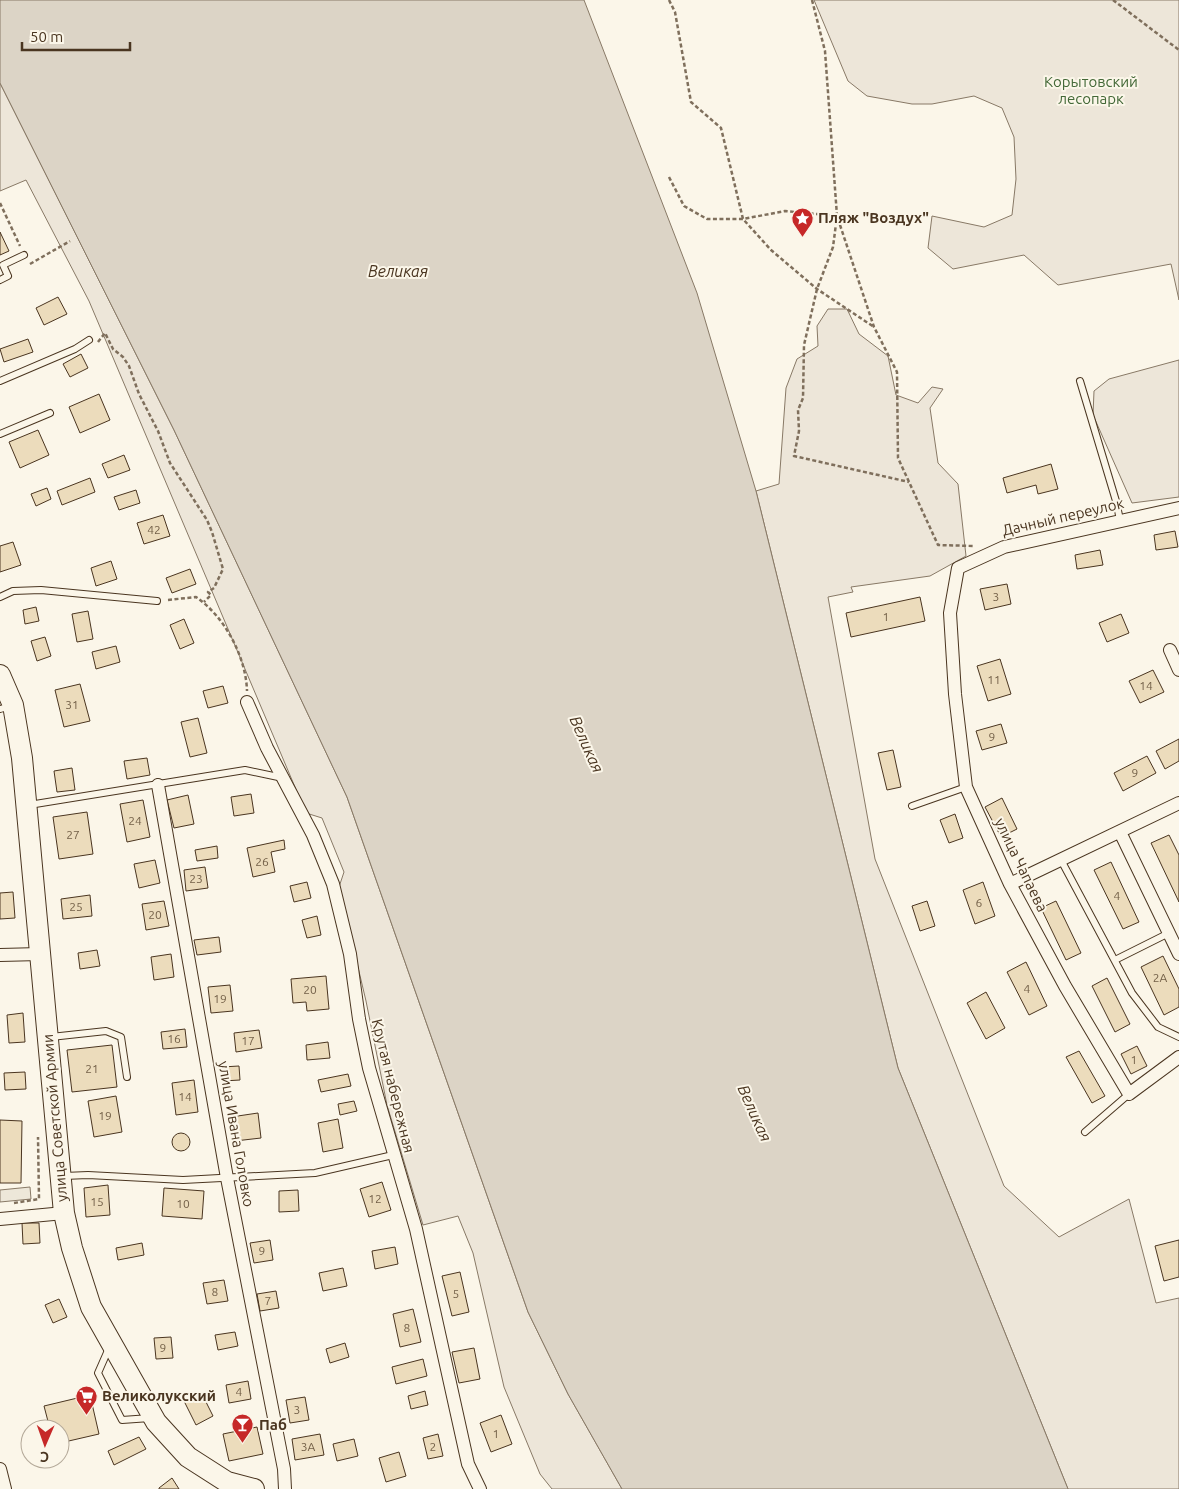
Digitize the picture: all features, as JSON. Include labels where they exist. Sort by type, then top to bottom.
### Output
[{"type":"main road","name":"улица Советской Армии","points":[[0,675],[6,707],[22,758],[60,1176],[64,1213],[72,1248],[91,1307],[153,1418],[188,1457],[227,1482],[254,1489]]},
{"type":"street","name":"Дачный переулок","points":[[958,568],[1004,546],[1179,508]]},
{"type":"street","name":"улица Чапаева","points":[[958,568],[950,613],[955,694],[966,787],[1010,884],[1065,986],[1128,1094]]},
{"type":"street","points":[[1170,650],[1179,670]]},
{"type":"street","name":"Крутая набережная","points":[[247,702],[267,748],[313,834],[333,884],[350,954],[359,1018],[369,1068],[393,1156],[416,1229],[468,1464],[480,1489]]},
{"type":"street","name":"улица Ивана Головко","points":[[158,785],[227,1178],[284,1469],[285,1489]]},
{"type":"street","points":[[1010,884],[1179,803]]},
{"type":"street","points":[[1120,832],[1179,954]]},
{"type":"street","points":[[0,955],[40,954]]},
{"type":"street","points":[[1128,1094],[1179,1057]]},
{"type":"street","points":[[0,1218],[64,1213]]},
{"type":"street","points":[[0,1469],[5,1489]]},
{"type":"lane","points":[[0,280],[8,276],[3,264],[24,255]]},
{"type":"lane","points":[[0,381],[75,349],[89,340]]},
{"type":"lane","points":[[1080,381],[1120,520]]},
{"type":"lane","points":[[0,434],[50,413]]},
{"type":"lane","points":[[0,596],[13,591],[41,590],[157,601]]},
{"type":"lane","points":[[26,806],[245,770],[284,779]]},
{"type":"lane","points":[[912,806],[966,787]]},
{"type":"lane","points":[[1061,860],[1132,993],[1158,1027],[1179,1037]]},
{"type":"lane","points":[[1114,960],[1169,933]]},
{"type":"lane","points":[[48,1038],[106,1030],[121,1037],[127,1077]]},
{"type":"lane","points":[[1085,1132],[1128,1094]]},
{"type":"lane","points":[[60,1176],[88,1174],[183,1180],[314,1173],[393,1156]]},
{"type":"lane","points":[[111,1342],[98,1373],[122,1420],[153,1418]]},
{"type":"path","points":[[670,0],[675,12],[691,102],[722,128],[743,219],[770,250],[817,289],[874,327]]},
{"type":"path","points":[[812,0],[824,51],[837,216],[833,247],[817,289],[804,345],[803,398],[798,410],[800,431],[794,456],[909,482]]},
{"type":"path","points":[[1113,0],[1179,50]]},
{"type":"path","points":[[669,177],[684,206],[707,220],[743,219],[785,211],[837,216]]},
{"type":"path","points":[[0,203],[24,255],[31,264],[70,241]]},
{"type":"path","points":[[837,216],[874,327],[897,372],[898,458],[938,545],[976,546]]},
{"type":"path","points":[[89,340],[97,342],[105,334],[114,349],[123,357],[158,431],[170,463],[207,520],[221,558],[223,569],[214,588],[208,592],[211,595],[204,602]]},
{"type":"path","points":[[157,601],[196,597],[218,615],[225,624],[246,672],[247,702]]},
{"type":"path","points":[[12,1203],[39,1199],[39,1190]]},
{"type":"green space","name":"Корытовский лесопарк","points":[[814,0],[1179,0],[1179,300],[1171,264],[1058,285],[1024,255],[953,269],[928,248],[932,216],[984,227],[1012,215],[1016,179],[1014,137],[1002,108],[974,96],[932,104],[912,104],[867,96],[848,81]]},
{"type":"green space","points":[[0,83],[174,430],[347,797],[528,1312],[568,1394],[622,1489],[552,1489],[540,1474],[504,1387],[473,1253],[458,1216],[423,1225],[387,1105],[366,1001],[339,887],[344,872],[322,818],[306,813],[89,301],[26,180],[0,191]]},
{"type":"green space","points":[[828,309],[847,309],[859,334],[888,356],[896,395],[918,403],[932,387],[943,389],[930,408],[938,463],[958,484],[966,556],[930,576],[851,587],[853,592],[828,597],[875,859],[1004,1186],[1059,1237],[1129,1199],[1156,1303],[1179,1298],[1179,1489],[1068,1489],[898,1068],[756,491],[779,484],[786,388],[797,359],[818,346],[817,326]]},
{"type":"green space","points":[[1179,360],[1179,497],[1132,503],[1093,415],[1094,391],[1109,379]]},
{"type":"shaded area","points":[[30,1187],[31,1199],[0,1202],[0,1190]]},
{"type":"water","name":"Великая","points":[[0,0],[584,0],[697,293],[756,491],[898,1068],[1068,1489],[622,1489],[568,1394],[528,1312],[347,797],[174,430],[0,83]]},
{"type":"building","points":[[0,232],[9,251],[0,255]]},
{"type":"building","points":[[58,297],[67,314],[44,325],[36,308]]},
{"type":"building","points":[[28,339],[33,352],[4,362],[0,349]]},
{"type":"building","points":[[81,354],[88,368],[70,377],[63,364]]},
{"type":"building","points":[[99,394],[110,420],[80,433],[69,407]]},
{"type":"building","points":[[38,430],[49,455],[20,468],[9,442]]},
{"type":"building","points":[[124,455],[130,470],[108,478],[102,464]]},
{"type":"building","points":[[1051,464],[1058,489],[1038,494],[1036,485],[1007,493],[1003,478]]},
{"type":"building","points":[[90,478],[95,492],[62,505],[57,491]]},
{"type":"building","points":[[47,488],[51,499],[36,506],[31,494]]},
{"type":"building","points":[[136,490],[140,503],[119,510],[114,497]]},
{"type":"building","points":[[163,515],[170,536],[144,544],[137,523]]},
{"type":"building","points":[[1175,531],[1178,547],[1156,550],[1154,535]]},
{"type":"building","points":[[13,542],[21,565],[0,572],[0,546]]},
{"type":"building","points":[[1100,550],[1103,565],[1077,569],[1075,555]]},
{"type":"building","points":[[111,561],[117,579],[96,586],[91,568]]},
{"type":"building","points":[[190,569],[196,584],[172,593],[166,578]]},
{"type":"building","points":[[1007,584],[1011,604],[985,610],[980,589]]},
{"type":"building","points":[[920,597],[925,621],[851,637],[846,613]]},
{"type":"building","points":[[36,607],[39,621],[25,624],[23,610]]},
{"type":"building","points":[[88,611],[93,639],[77,642],[72,614]]},
{"type":"building","points":[[1121,614],[1129,633],[1107,642],[1099,623]]},
{"type":"building","points":[[184,619],[194,643],[180,649],[170,625]]},
{"type":"building","points":[[45,637],[51,656],[37,661],[31,641]]},
{"type":"building","points":[[116,646],[120,662],[96,669],[92,652]]},
{"type":"building","points":[[1000,659],[1011,694],[988,701],[977,666]]},
{"type":"building","points":[[1153,670],[1164,692],[1140,703],[1129,681]]},
{"type":"building","points":[[80,684],[90,721],[64,727],[55,690]]},
{"type":"building","points":[[223,686],[228,703],[208,708],[203,691]]},
{"type":"building","points":[[198,718],[207,753],[190,757],[181,722]]},
{"type":"building","points":[[1001,724],[1007,743],[982,750],[976,731]]},
{"type":"building","points":[[1179,739],[1179,761],[1165,769],[1156,751]]},
{"type":"building","points":[[893,750],[901,787],[887,790],[878,753]]},
{"type":"building","points":[[1147,756],[1156,773],[1123,791],[1114,773]]},
{"type":"building","points":[[147,758],[150,775],[127,779],[124,761]]},
{"type":"building","points":[[72,768],[75,790],[57,792],[54,771]]},
{"type":"building","points":[[251,794],[254,813],[234,816],[231,797]]},
{"type":"building","points":[[188,795],[194,824],[174,828],[167,800]]},
{"type":"building","points":[[1002,798],[1017,829],[1001,837],[985,807]]},
{"type":"building","points":[[143,800],[150,837],[127,842],[120,804]]},
{"type":"building","points":[[87,812],[93,854],[59,859],[53,817]]},
{"type":"building","points":[[955,814],[963,838],[949,843],[940,820]]},
{"type":"building","points":[[1169,835],[1179,855],[1179,902],[1151,843]]},
{"type":"building","points":[[284,840],[285,849],[271,852],[275,872],[253,877],[247,848]]},
{"type":"building","points":[[217,846],[218,858],[197,861],[195,850]]},
{"type":"building","points":[[155,860],[160,883],[139,888],[134,864]]},
{"type":"building","points":[[1111,862],[1139,922],[1123,929],[1094,870]]},
{"type":"building","points":[[205,867],[208,888],[186,891],[184,870]]},
{"type":"building","points":[[307,882],[311,898],[294,902],[290,886]]},
{"type":"building","points":[[983,882],[995,916],[975,924],[963,890]]},
{"type":"building","points":[[13,892],[15,918],[0,919],[0,893]]},
{"type":"building","points":[[90,895],[92,916],[63,919],[61,899]]},
{"type":"building","points":[[164,901],[169,926],[146,930],[142,904]]},
{"type":"building","points":[[927,901],[935,926],[920,931],[912,906]]},
{"type":"building","points":[[1056,901],[1081,953],[1066,960],[1041,908]]},
{"type":"building","points":[[317,916],[321,935],[307,938],[302,920]]},
{"type":"building","points":[[219,937],[221,952],[197,955],[194,940]]},
{"type":"building","points":[[97,950],[100,966],[80,969],[78,953]]},
{"type":"building","points":[[171,954],[174,977],[154,980],[151,957]]},
{"type":"building","points":[[1163,956],[1179,989],[1179,1007],[1164,1015],[1141,967]]},
{"type":"building","points":[[1026,962],[1047,1006],[1029,1015],[1007,972]]},
{"type":"building","points":[[326,976],[329,1009],[307,1011],[306,1002],[293,1003],[291,979]]},
{"type":"building","points":[[1107,978],[1130,1024],[1115,1032],[1092,986]]},
{"type":"building","points":[[230,985],[233,1011],[211,1013],[208,987]]},
{"type":"building","points":[[986,992],[1005,1028],[986,1039],[967,1003]]},
{"type":"building","points":[[23,1013],[25,1042],[9,1043],[7,1015]]},
{"type":"building","points":[[185,1029],[187,1047],[163,1049],[161,1032]]},
{"type":"building","points":[[259,1030],[262,1048],[236,1052],[234,1033]]},
{"type":"building","points":[[328,1042],[330,1058],[307,1060],[306,1045]]},
{"type":"building","points":[[112,1045],[117,1087],[72,1092],[67,1050]]},
{"type":"building","points":[[1137,1046],[1147,1066],[1131,1074],[1121,1054]]},
{"type":"building","points":[[1079,1051],[1105,1096],[1092,1103],[1066,1057]]},
{"type":"building","points":[[239,1066],[240,1080],[223,1081],[222,1067]]},
{"type":"building","points":[[25,1072],[26,1089],[5,1090],[4,1073]]},
{"type":"building","points":[[348,1074],[351,1086],[321,1092],[318,1080]]},
{"type":"building","points":[[194,1080],[198,1112],[176,1115],[172,1083]]},
{"type":"building","points":[[116,1096],[122,1132],[94,1137],[88,1101]]},
{"type":"building","points":[[354,1101],[357,1111],[340,1115],[338,1104]]},
{"type":"building","points":[[258,1113],[261,1138],[235,1141],[231,1117]]},
{"type":"building","points":[[338,1119],[343,1148],[323,1152],[318,1123]]},
{"type":"building","points":[[0,1120],[22,1121],[21,1183],[0,1183]]},
{"type":"building","points":[[181,1133],[187,1136],[190,1142],[187,1148],[181,1151],[175,1148],[172,1142],[175,1136]]},
{"type":"building","points":[[382,1182],[391,1210],[369,1217],[360,1189]]},
{"type":"building","points":[[108,1185],[110,1215],[86,1217],[84,1188]]},
{"type":"building","points":[[164,1188],[204,1191],[202,1219],[162,1216]]},
{"type":"building","points":[[298,1190],[299,1211],[279,1212],[279,1191]]},
{"type":"building","points":[[22,1223],[39,1223],[40,1243],[23,1244]]},
{"type":"building","points":[[270,1240],[273,1260],[254,1263],[250,1243]]},
{"type":"building","points":[[1179,1240],[1179,1277],[1164,1281],[1155,1246]]},
{"type":"building","points":[[142,1243],[144,1255],[118,1260],[116,1248]]},
{"type":"building","points":[[395,1247],[398,1264],[375,1269],[372,1251]]},
{"type":"building","points":[[343,1268],[347,1286],[323,1291],[319,1273]]},
{"type":"building","points":[[460,1272],[469,1312],[452,1316],[442,1276]]},
{"type":"building","points":[[224,1280],[228,1301],[207,1304],[203,1283]]},
{"type":"building","points":[[276,1291],[279,1308],[260,1311],[257,1294]]},
{"type":"building","points":[[59,1299],[67,1317],[53,1323],[45,1305]]},
{"type":"building","points":[[413,1309],[421,1342],[400,1347],[393,1314]]},
{"type":"building","points":[[235,1332],[238,1346],[218,1350],[215,1335]]},
{"type":"building","points":[[171,1337],[173,1358],[156,1359],[154,1338]]},
{"type":"building","points":[[345,1343],[349,1357],[330,1363],[326,1349]]},
{"type":"building","points":[[474,1348],[480,1379],[459,1383],[452,1352]]},
{"type":"building","points":[[423,1359],[427,1376],[396,1384],[392,1367]]},
{"type":"building","points":[[248,1381],[251,1399],[229,1403],[226,1385]]},
{"type":"building","points":[[425,1391],[428,1405],[411,1409],[408,1396]]},
{"type":"building","points":[[201,1392],[213,1416],[196,1425],[184,1401]]},
{"type":"building","points":[[90,1395],[99,1434],[70,1441],[70,1419],[47,1419],[44,1406]]},
{"type":"building","points":[[305,1397],[309,1420],[290,1423],[286,1400]]},
{"type":"building","points":[[501,1415],[512,1444],[491,1452],[480,1423]]},
{"type":"building","name":"Паб","points":[[257,1427],[263,1454],[229,1461],[223,1434]]},
{"type":"building","points":[[320,1434],[324,1455],[295,1460],[292,1439]]},
{"type":"building","points":[[438,1434],[443,1456],[428,1459],[423,1438]]},
{"type":"building","points":[[139,1437],[146,1449],[114,1465],[108,1451]]},
{"type":"building","points":[[354,1439],[358,1456],[337,1461],[333,1444]]},
{"type":"building","points":[[399,1452],[406,1476],[386,1482],[379,1458]]},
{"type":"building","points":[[172,1478],[179,1489],[159,1489],[159,1488]]},
{"type":"place","name":"Пляж \"Воздух\"","points":[[802,237]]},
{"type":"place","name":"Великолукский","points":[[86,1415]]},
{"type":"place","name":"Паб","points":[[243,1444]]}]
